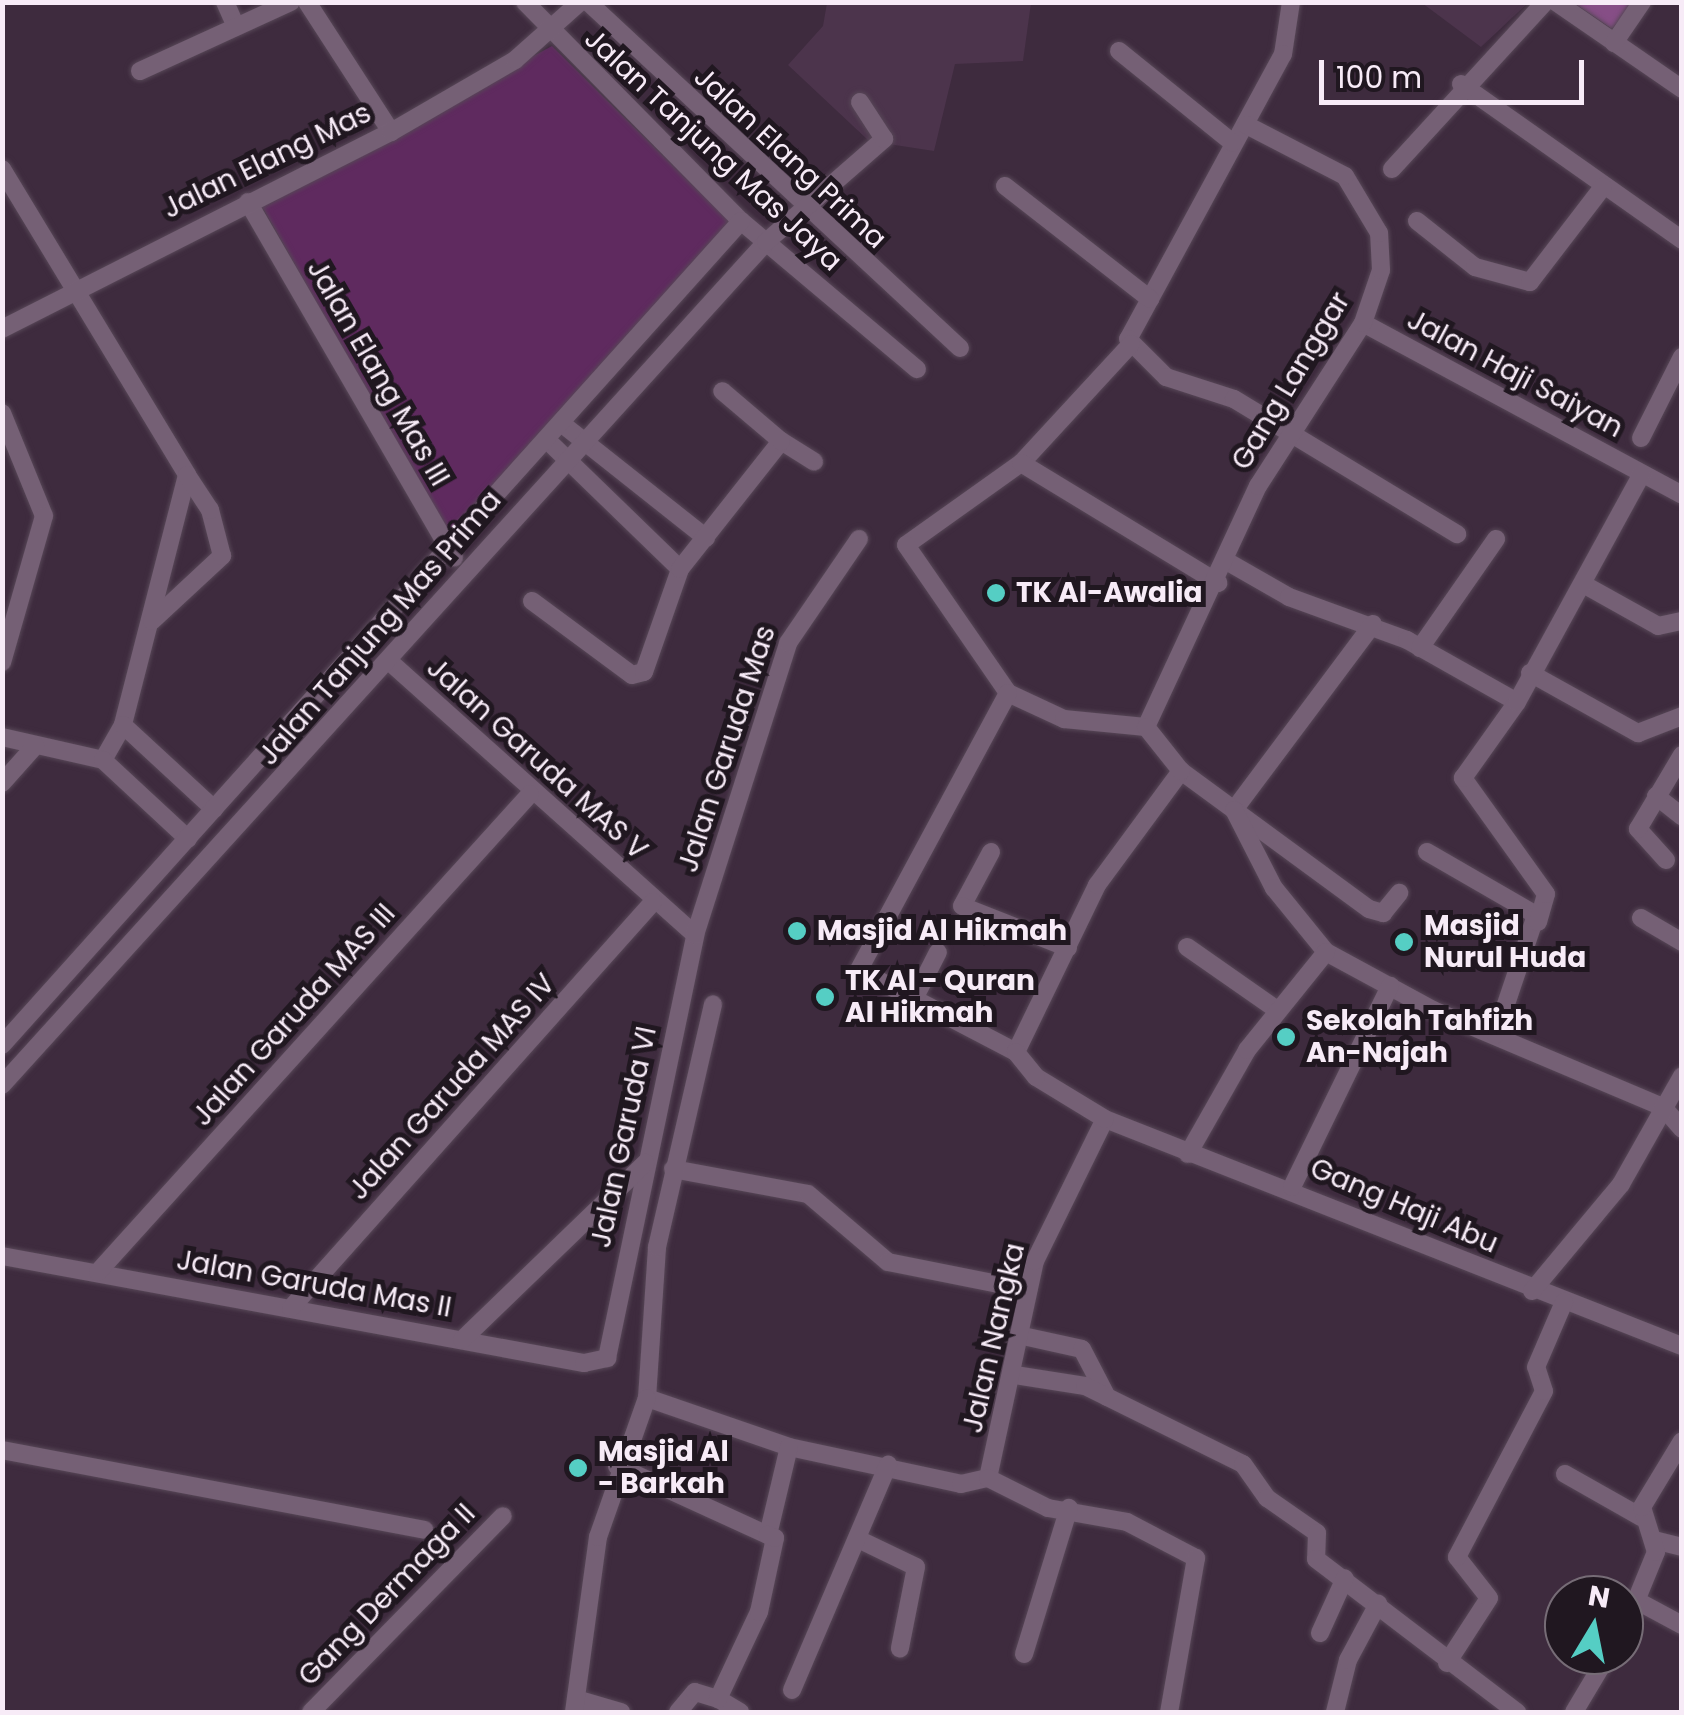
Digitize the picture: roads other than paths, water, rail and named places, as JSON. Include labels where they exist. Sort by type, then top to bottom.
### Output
[{"type":"street","points":[[225,2],[236,27]]},
{"type":"street","points":[[140,71],[291,2]]},
{"type":"street","points":[[307,2],[390,132]]},
{"type":"street","name":"Jalan Tanjung Mas Jaya","points":[[525,2],[741,222],[916,369]]},
{"type":"street","name":"Jalan Elang Prima","points":[[588,2],[802,211],[960,348]]},
{"type":"street","points":[[1291,2],[1283,54],[1150,299],[1130,328],[1131,344],[1166,378],[1234,399],[1288,438],[1457,534]]},
{"type":"street","points":[[1392,169],[1461,84],[1545,2]]},
{"type":"street","points":[[1556,2],[1682,89]]},
{"type":"street","points":[[1614,42],[1642,2]]},
{"type":"street","name":"Jalan Elang Mas","points":[[2,329],[75,284],[390,132],[552,31],[575,8]]},
{"type":"street","points":[[1118,50],[1233,143]]},
{"type":"street","points":[[1461,84],[1682,240]]},
{"type":"street","name":"Jalan Tanjung Mas Prima","points":[[2,1085],[390,662],[462,572],[766,242],[884,139],[860,102]]},
{"type":"street","name":"Gang Langgar","points":[[1146,727],[1288,438],[1363,323],[1382,270],[1380,233],[1363,198],[1345,176],[1246,126]]},
{"type":"street","points":[[2,169],[214,519],[222,556],[152,622]]},
{"type":"street","points":[[1005,186],[1150,299]]},
{"type":"street","points":[[1417,221],[1475,267],[1530,282],[1603,187]]},
{"type":"street","name":"Jalan Elang Mas III","points":[[248,202],[462,572]]},
{"type":"street","name":"Jalan Tanjung Mas Prima","points":[[8,1040],[741,222]]},
{"type":"street","name":"Jalan Haji Saiyan","points":[[1363,323],[1682,494]]},
{"type":"street","points":[[1131,344],[1022,463],[906,545],[1008,693],[1064,719],[1146,727],[1181,771],[1369,909],[1383,913],[1399,893]]},
{"type":"street","points":[[1641,438],[1682,357]]},
{"type":"street","points":[[722,392],[780,441],[814,462]]},
{"type":"street","points":[[2,414],[44,516],[2,662]]},
{"type":"street","points":[[561,422],[706,538]]},
{"type":"street","points":[[547,440],[680,569]]},
{"type":"street","points":[[532,602],[638,676],[680,569],[780,441]]},
{"type":"street","points":[[1022,463],[1218,582]]},
{"type":"street","points":[[1496,1034],[1546,894],[1463,781],[1517,702],[1642,474]]},
{"type":"street","points":[[104,760],[123,726],[188,475]]},
{"type":"street","name":"Jalan Garuda Mas","points":[[695,935],[788,643],[859,539]]},
{"type":"street","points":[[1420,648],[1496,540]]},
{"type":"street","points":[[1228,562],[1289,598],[1373,624],[1517,702]]},
{"type":"street","points":[[1583,584],[1658,626],[1682,621]]},
{"type":"street","points":[[1234,810],[1373,624]]},
{"type":"street","name":"Jalan Garuda MAS V","points":[[390,662],[530,794],[695,935]]},
{"type":"street","points":[[1530,673],[1638,734],[1682,716]]},
{"type":"street","points":[[1008,693],[859,968],[912,1003],[1016,1052],[1036,1077],[1105,1119]]},
{"type":"street","points":[[123,726],[214,810]]},
{"type":"street","points":[[2,737],[104,760],[188,838]]},
{"type":"street","points":[[2,783],[34,746]]},
{"type":"street","points":[[1666,860],[1638,832],[1682,755]]},
{"type":"street","points":[[1016,1052],[1098,885],[1181,771]]},
{"type":"street","name":"Jalan Garuda MAS III","points":[[98,1272],[530,794]]},
{"type":"street","points":[[1656,796],[1682,816]]},
{"type":"street","points":[[1234,810],[1274,888],[1326,952],[1390,986],[1663,1107],[1682,1129]]},
{"type":"street","points":[[991,852],[962,906],[1068,948]]},
{"type":"street","points":[[1427,852],[1538,922]]},
{"type":"street","name":"Jalan Garuda MAS IV","points":[[290,1308],[654,902]]},
{"type":"street","points":[[1640,918],[1682,942]]},
{"type":"street","name":"Jalan Garuda VI","points":[[610,1351],[645,1162],[695,935]]},
{"type":"street","points":[[1187,947],[1276,1009]]},
{"type":"street","points":[[912,1003],[938,952]]},
{"type":"street","points":[[1188,1154],[1276,1009],[1326,952]]},
{"type":"street","points":[[1292,1187],[1390,986]]},
{"type":"street","points":[[621,1712],[575,1706],[598,1537],[618,1466],[647,1398],[654,1268],[673,1168],[713,1004]]},
{"type":"street","points":[[8,1040],[32,1052]]},
{"type":"street","points":[[1532,1291],[1621,1184],[1682,1076]]},
{"type":"street","name":"Gang Haji Abu","points":[[1105,1119],[1188,1154],[1292,1187],[1532,1291],[1682,1346]]},
{"type":"street","name":"Jalan Nangka","points":[[988,1478],[1023,1336],[1028,1290],[1105,1119]]},
{"type":"street","points":[[462,1340],[645,1162]]},
{"type":"street","points":[[673,1168],[808,1194],[888,1262],[1028,1290]]},
{"type":"street","name":"Jalan Garuda Mas II","points":[[2,1256],[584,1363],[610,1351]]},
{"type":"street","points":[[1447,1663],[1489,1598],[1457,1557],[1544,1390],[1536,1367],[1564,1302]]},
{"type":"street","points":[[1023,1336],[1082,1349],[1107,1397]]},
{"type":"street","points":[[1014,1375],[1107,1397],[1196,1433],[1317,1533],[1316,1559],[1378,1604],[1447,1663],[1516,1712]]},
{"type":"street","points":[[647,1398],[789,1447],[888,1465],[960,1484],[988,1478],[1013,1496],[1127,1522],[1196,1558],[1168,1712]]},
{"type":"street","points":[[1642,1517],[1682,1441]]},
{"type":"street","points":[[768,1536],[789,1447]]},
{"type":"street","points":[[2,1450],[424,1530]]},
{"type":"street","points":[[792,1690],[860,1540],[888,1465]]},
{"type":"street","points":[[618,1466],[775,1538],[758,1612],[718,1699]]},
{"type":"street","points":[[1565,1474],[1642,1517],[1654,1540],[1644,1588]]},
{"type":"street","points":[[1024,1654],[1069,1508]]},
{"type":"street","name":"Gang Dermaga II","points":[[312,1712],[502,1516]]},
{"type":"street","points":[[860,1540],[916,1567],[900,1648]]},
{"type":"street","points":[[1654,1540],[1682,1546]]},
{"type":"street","points":[[1320,1632],[1345,1578]]},
{"type":"street","points":[[1335,1712],[1348,1660],[1378,1604]]},
{"type":"street","points":[[1644,1604],[1682,1625]]},
{"type":"street","points":[[1574,1712],[1596,1675]]},
{"type":"street","points":[[678,1712],[696,1692],[740,1712]]},
{"type":"place","name":"TK Al-Awalia","points":[[996,593]]},
{"type":"place","name":"Masjid Al Hikmah","points":[[797,931]]},
{"type":"place","name":"Masjid Nurul Huda","points":[[1404,942]]},
{"type":"place","name":"TK Al - Quran Al Hikmah","points":[[825,997]]},
{"type":"place","name":"Sekolah Tahfizh An-Najah","points":[[1286,1037]]},
{"type":"place","name":"Masjid Al - Barkah","points":[[578,1468]]}]
